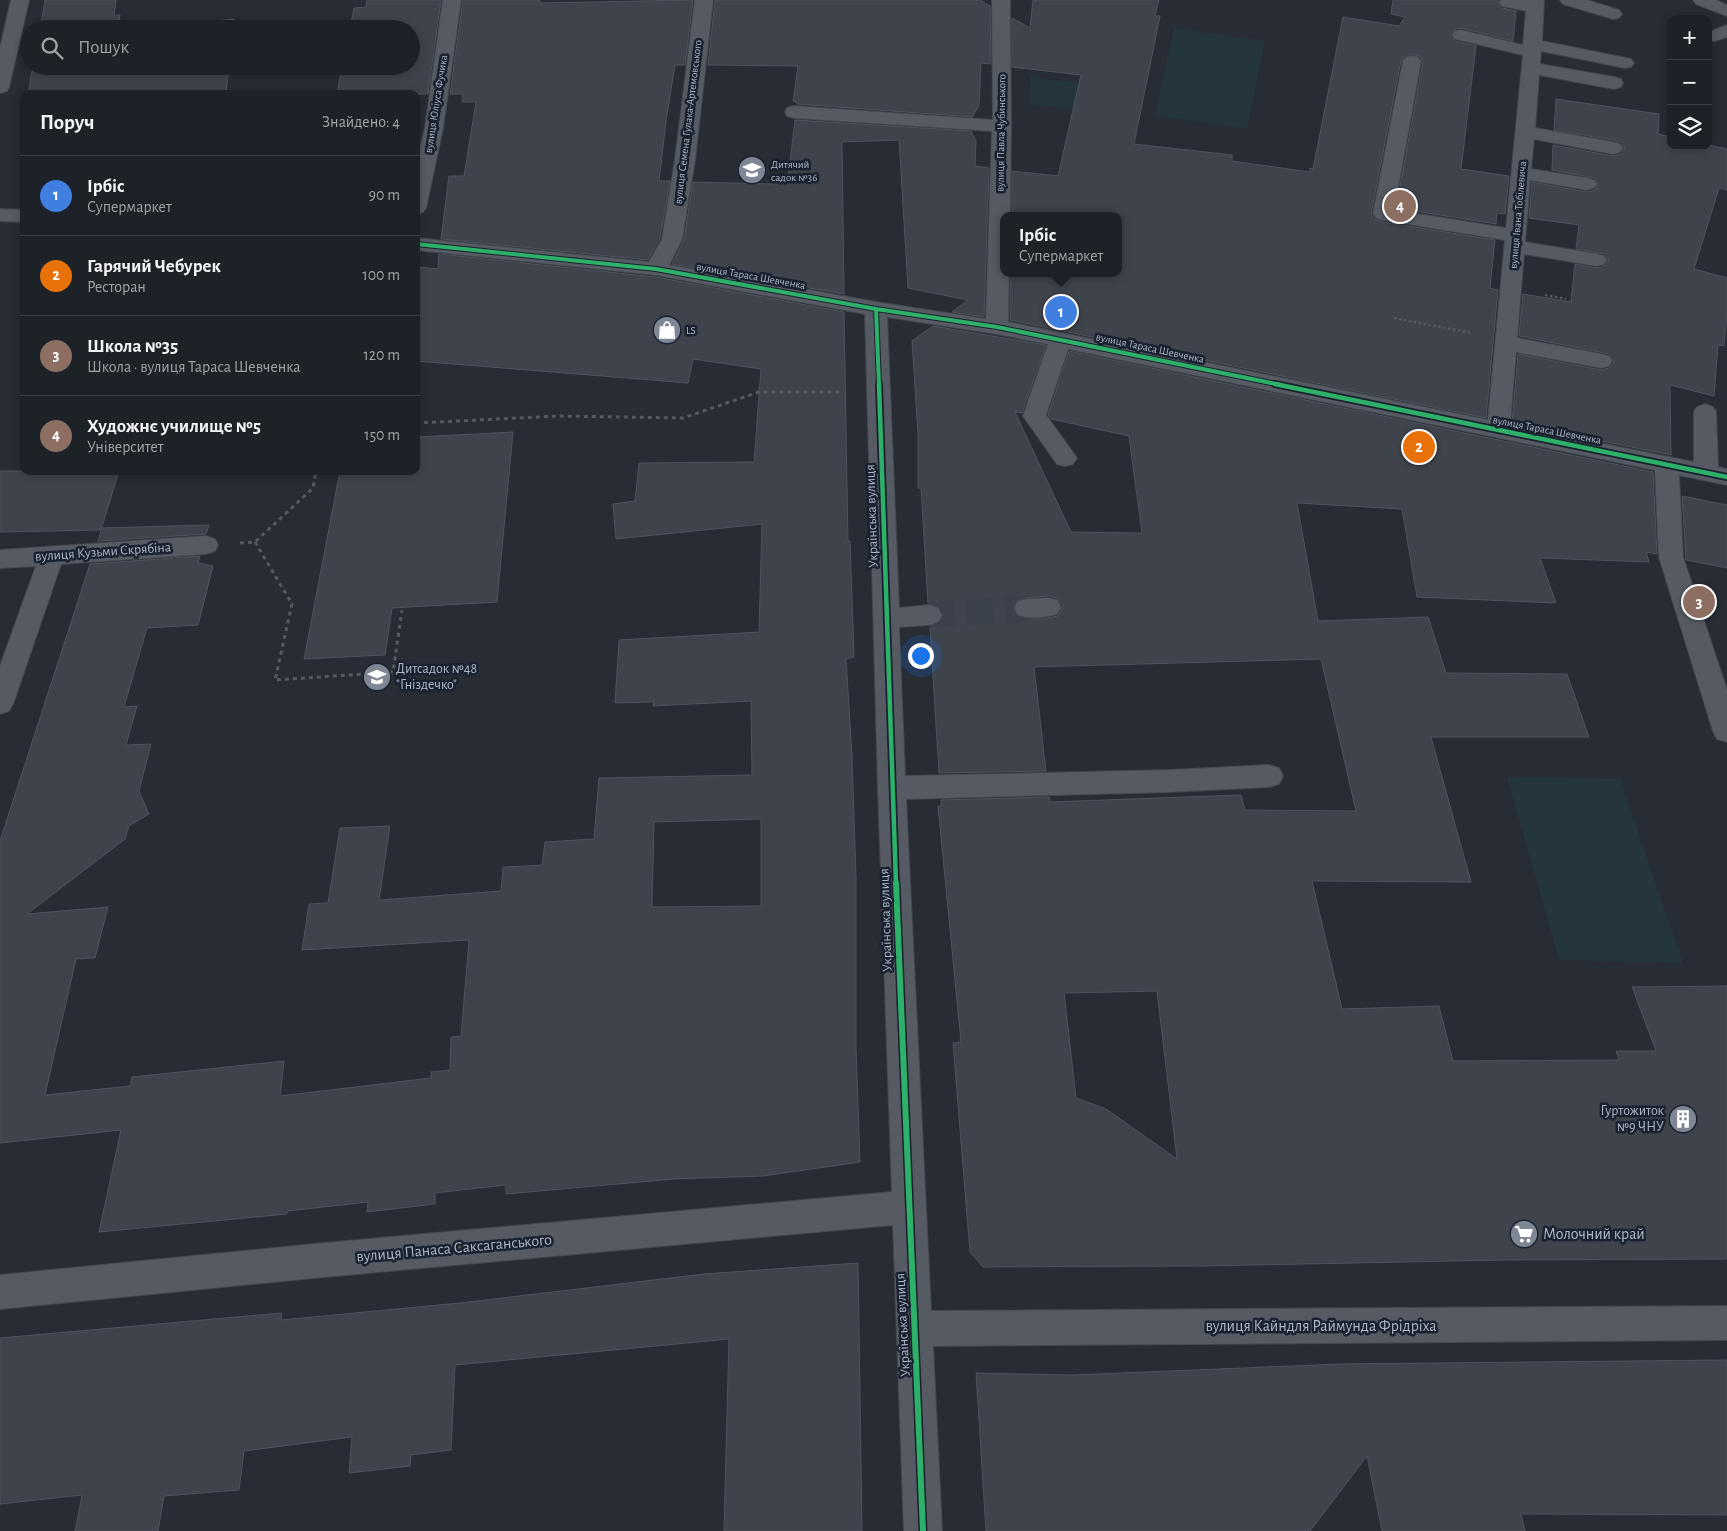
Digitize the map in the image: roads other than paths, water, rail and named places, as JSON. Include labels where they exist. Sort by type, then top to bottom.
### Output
[{"type":"street","points":[[0,87],[20,0]]},
{"type":"street","name":"вулиця Юліуса Фучика","points":[[420,190],[434,128],[452,0]]},
{"type":"street","name":"вулиця Семена Гулака-Артемовського","points":[[656,269],[672,239],[686,160],[704,0]]},
{"type":"street","name":"вулиця Павла Чубинського","points":[[996,327],[1002,126],[1001,0]]},
{"type":"street","points":[[1569,0],[1613,14]]},
{"type":"street","points":[[1702,0],[1727,11]]},
{"type":"street","points":[[1508,2],[1534,3]]},
{"type":"street","name":"вулиця Івана Тобілевича","points":[[1498,431],[1522,174],[1534,3]]},
{"type":"street","points":[[1461,35],[1531,55],[1614,83]]},
{"type":"street","points":[[1531,55],[1625,63]]},
{"type":"street","points":[[1412,61],[1383,214],[1597,260]]},
{"type":"street","points":[[794,112],[1002,126]]},
{"type":"street","points":[[1524,132],[1614,148]]},
{"type":"street","points":[[1522,174],[1587,184]]},
{"type":"street","points":[[0,215],[20,216]]},
{"type":"street","name":"вулиця Тараса Шевченка","points":[[420,244],[656,269],[876,309],[996,327],[1716,475]]},
{"type":"street","name":"Українська вулиця","points":[[876,309],[892,788],[923,1531]]},
{"type":"street","points":[[1060,340],[1034,416],[1066,458]]},
{"type":"street","points":[[1507,343],[1601,361]]},
{"type":"street","points":[[1705,412],[1716,475]]},
{"type":"street","points":[[1668,465],[1671,557],[1727,731]]},
{"type":"street","name":"вулиця Кузьми Скрябіна","points":[[0,559],[206,545]]},
{"type":"street","points":[[0,704],[51,557]]},
{"type":"street","points":[[887,618],[929,615]]},
{"type":"street","points":[[892,788],[1169,781],[1269,776]]},
{"type":"street","name":"вулиця Панаса Саксаганського","points":[[0,1292],[324,1260],[909,1207]]},
{"type":"street","name":"вулиця Кайндля Раймунда Фрідріха","points":[[915,1329],[1727,1323]]},
{"type":"tunnel","points":[[929,615],[1027,608]]},
{"type":"place","name":"Дитячий садок №36","points":[[752,170]]},
{"type":"place","name":"Художнє училище №5","points":[[1400,206]]},
{"type":"place","name":"Ірбіс","points":[[1061,312]]},
{"type":"place","name":"LS","points":[[667,330]]},
{"type":"place","name":"Гарячий Чебурек","points":[[1419,447]]},
{"type":"place","name":"Школа №35","points":[[1699,602]]},
{"type":"place","name":"Дитсадок №48 \"Гніздечко\"","points":[[377,677]]},
{"type":"place","name":"Гуртожиток №9 ЧНУ","points":[[1683,1119]]},
{"type":"place","name":"Молочний край","points":[[1524,1234]]}]
